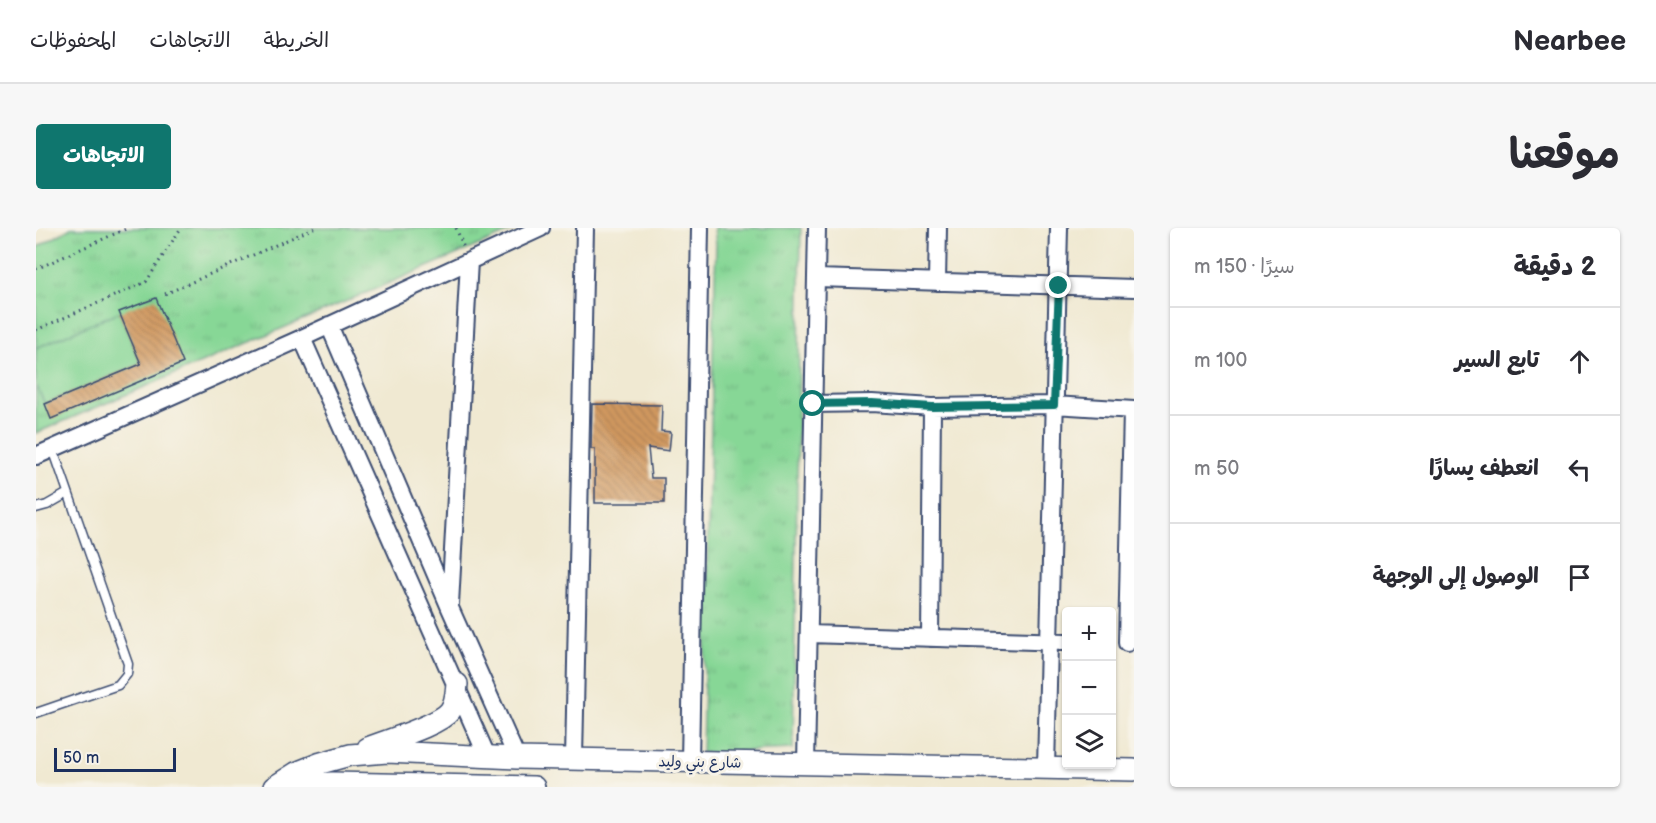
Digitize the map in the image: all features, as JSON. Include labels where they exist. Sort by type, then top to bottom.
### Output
[{"type":"street","points":[[36,456],[302,338],[541,228]]},
{"type":"street","points":[[574,759],[585,228]]},
{"type":"street","points":[[690,761],[700,228]]},
{"type":"street","points":[[806,764],[817,228]]},
{"type":"street","points":[[937,282],[938,228]]},
{"type":"street","points":[[1046,768],[1058,641],[1054,405],[1059,228]]},
{"type":"street","points":[[450,608],[469,261]]},
{"type":"street","points":[[817,278],[1134,288]]},
{"type":"street","points":[[329,325],[529,787]]},
{"type":"street","points":[[302,338],[501,787]]},
{"type":"street","points":[[813,404],[872,403],[932,407],[1054,405],[1133,410],[1124,643]]},
{"type":"street","points":[[930,638],[932,407]]},
{"type":"street","points":[[809,634],[1058,641]]},
{"type":"street","points":[[350,755],[440,720],[450,711],[456,699],[457,684]]},
{"type":"street","name":"شارع بني وليد","points":[[276,787],[296,773],[321,763],[350,755],[387,752],[517,758],[1134,770]]},
{"type":"street","name":"شارع بني وليد","points":[[276,787],[332,783],[534,787]]},
{"type":"lane","points":[[36,713],[118,685],[127,675],[128,664],[53,449]]},
{"type":"lane","points":[[36,508],[47,505],[68,493]]},
{"type":"path","points":[[36,268],[128,228]]},
{"type":"path","points":[[36,330],[146,282],[181,228]]},
{"type":"path","points":[[165,294],[314,228]]},
{"type":"green space","points":[[71,228],[519,228],[36,433],[36,248]]},
{"type":"green space","points":[[714,228],[801,228],[793,749],[702,753],[716,244]]},
{"type":"green space","points":[[119,312],[141,364],[45,404],[36,385],[36,348]]},
{"type":"building","points":[[156,298],[183,363],[51,419],[45,404],[141,364],[119,312]]},
{"type":"building","points":[[592,404],[662,405],[661,431],[671,432],[669,451],[648,448],[651,478],[664,478],[664,503],[595,503],[595,449],[591,449]]},
{"type":"route","points":[[813,404],[872,403],[932,407],[1054,405],[1059,286]]}]
